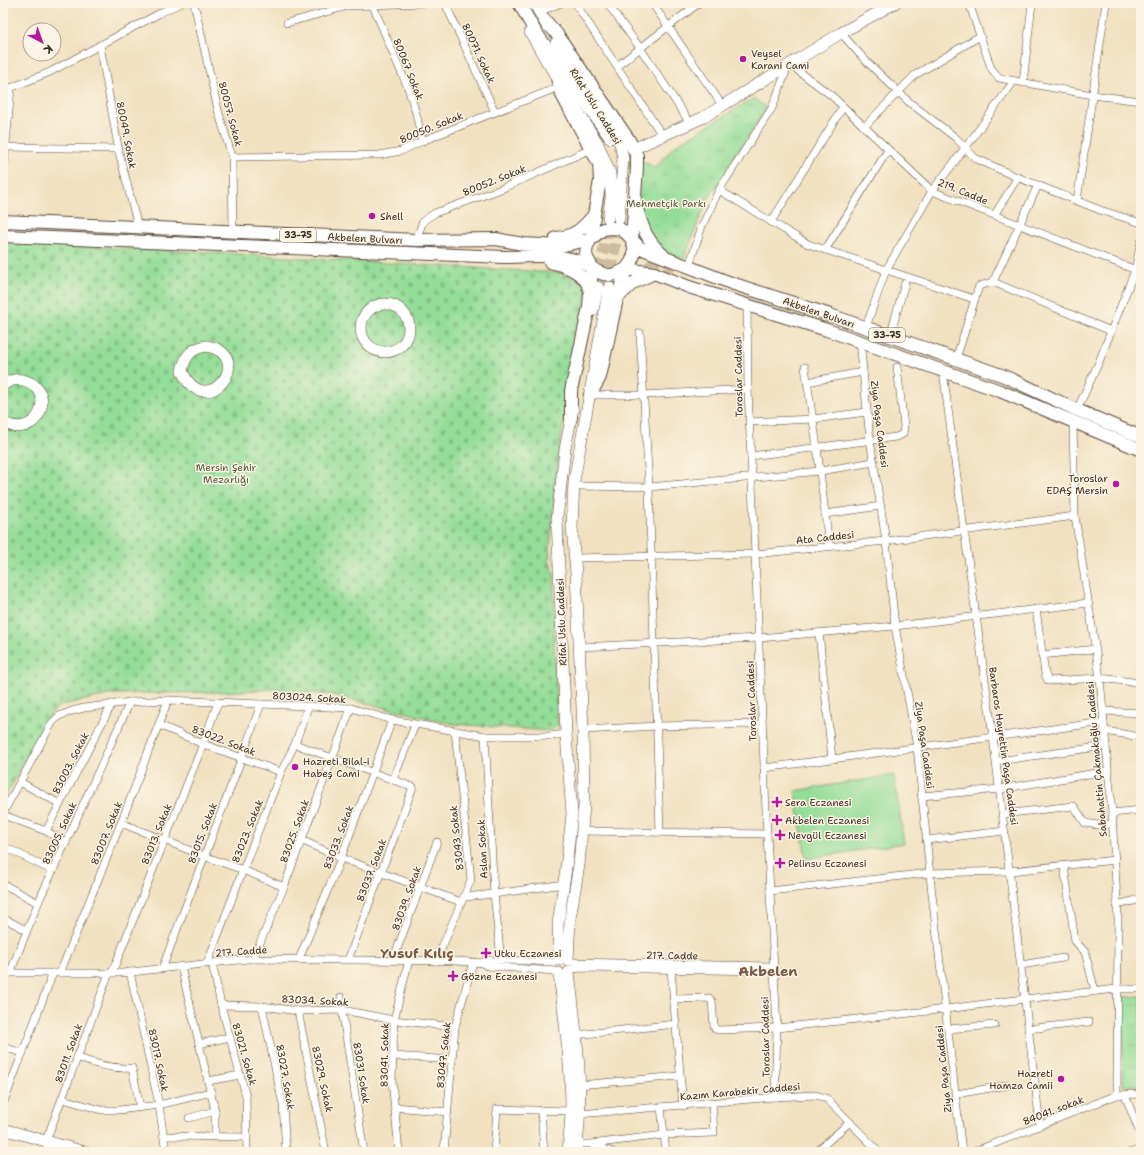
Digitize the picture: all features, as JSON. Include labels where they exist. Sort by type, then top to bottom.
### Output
[{"type":"main road","name":"Rıfat Uslu Caddesi","points":[[515,3],[528,28],[598,144],[610,172],[610,222]]},
{"type":"main road","points":[[519,3],[535,31],[610,137]]},
{"type":"main road","points":[[633,149],[704,117],[789,64],[895,3]]},
{"type":"main road","name":"Rıfat Uslu Caddesi","points":[[539,11],[552,36],[620,143],[623,158],[610,222]]},
{"type":"main road","points":[[539,11],[557,34],[629,140],[637,156],[632,240],[634,255],[626,269],[616,299],[600,377],[590,395]]},
{"type":"main road","points":[[556,75],[562,95],[599,164],[600,181],[591,239],[587,246],[586,253],[587,258],[595,269],[599,289],[589,308],[571,391],[571,418]]},
{"type":"main road","points":[[635,202],[643,228],[653,246],[667,258]]},
{"type":"main road","name":"33-75","points":[[496,239],[522,237],[549,239],[565,238],[582,229],[594,215]]},
{"type":"main road","name":"Akbelen Bulvarı","points":[[3,221],[416,240],[496,239],[523,244],[561,246],[591,239],[610,222]]},
{"type":"main road","name":"33-75","points":[[610,222],[612,228],[620,229],[632,240]]},
{"type":"main road","name":"Akbelen Bulvarı","points":[[3,236],[504,257],[557,256],[578,261],[595,269]]},
{"type":"main road","name":"Akbelen Bulvarı","points":[[632,240],[640,248],[731,282],[866,327],[1004,376],[1077,410],[1140,432]]},
{"type":"main road","name":"33-75","points":[[504,257],[562,264],[581,276],[587,283],[599,289]]},
{"type":"main road","name":"33-75","points":[[595,269],[609,275],[617,274],[626,269],[654,273]]},
{"type":"main road","points":[[616,299],[633,283],[654,273]]},
{"type":"main road","name":"Akbelen Bulvarı","points":[[654,273],[689,287],[860,341],[1000,391],[1141,450]]},
{"type":"main road","name":"33-75","points":[[672,273],[809,315],[894,345],[1000,391]]},
{"type":"main road","name":"Rifat Uslu Caddesi","points":[[563,966],[579,865],[584,805],[580,647],[572,527],[574,486],[590,395],[599,289]]},
{"type":"main road","points":[[381,304],[396,306],[402,310],[407,317],[409,332],[406,340],[401,346],[394,351],[378,351],[370,347],[364,341],[361,333],[361,325],[367,312],[381,304]]},
{"type":"main road","points":[[207,346],[220,352],[228,365],[226,379],[216,389],[209,391],[195,388],[189,384],[182,371],[187,356],[192,350],[207,346]]},
{"type":"main road","points":[[3,385],[14,380],[30,382],[41,394],[42,402],[38,417],[33,423],[18,428],[3,422]]},
{"type":"main road","name":"Rifat Uslu Caddesi","points":[[563,966],[558,924],[572,814],[566,734],[557,519],[565,449],[571,418]]},
{"type":"main road","points":[[563,966],[576,1035],[579,1066],[579,1085],[568,1152]]},
{"type":"main road","points":[[563,966],[568,1048],[575,1112],[580,1129],[577,1148]]},
{"type":"main road","points":[[3,1129],[85,1152]]},
{"type":"street","points":[[3,91],[50,72],[181,3]]},
{"type":"street","name":"80057. Sokak","points":[[194,3],[218,110],[232,157],[233,232]]},
{"type":"street","points":[[287,23],[348,5],[372,6],[422,3]]},
{"type":"street","name":"80071. Sokak","points":[[445,3],[496,112]]},
{"type":"street","points":[[539,11],[561,3]]},
{"type":"street","points":[[575,3],[618,66],[662,135]]},
{"type":"street","points":[[607,3],[640,48],[690,123]]},
{"type":"street","points":[[652,3],[722,105]]},
{"type":"street","points":[[618,66],[699,3]]},
{"type":"street","points":[[969,3],[994,73],[999,78],[1092,95],[1141,101]]},
{"type":"street","points":[[1023,83],[1032,3]]},
{"type":"street","points":[[1077,201],[1106,3]]},
{"type":"street","name":"80067 Sokak","points":[[372,6],[408,88],[416,113],[422,141]]},
{"type":"street","points":[[841,33],[865,60],[898,92],[956,138],[975,158],[1077,201],[1141,223]]},
{"type":"street","points":[[864,127],[915,75],[980,36]]},
{"type":"street","name":"80049. Sokak","points":[[100,45],[119,149],[138,227]]},
{"type":"street","points":[[689,266],[702,226],[719,190],[772,108],[789,64]]},
{"type":"street","name":"219. Cadde","points":[[789,64],[832,96],[932,191],[995,214],[1138,271]]},
{"type":"street","points":[[866,327],[886,270],[932,191],[1014,81]]},
{"type":"street","name":"80050. Sokak","points":[[232,157],[380,155],[401,151],[422,141],[559,87]]},
{"type":"street","points":[[3,177],[7,147],[11,88]]},
{"type":"street","points":[[771,222],[843,107]]},
{"type":"street","points":[[7,147],[119,149]]},
{"type":"street","name":"80052. Sokak","points":[[416,240],[423,221],[435,213],[501,189],[591,149]]},
{"type":"street","points":[[825,250],[888,150]]},
{"type":"street","points":[[995,214],[1018,177]]},
{"type":"street","points":[[993,282],[1038,185]]},
{"type":"street","points":[[719,190],[808,244],[974,299]]},
{"type":"street","points":[[1077,410],[1138,271],[1141,242]]},
{"type":"street","points":[[956,359],[978,286],[993,282],[1111,331]]},
{"type":"street","points":[[890,336],[905,283]]},
{"type":"street","name":"Toroslar Caddesi","points":[[747,305],[748,390],[758,638],[777,1028],[775,1097]]},
{"type":"street","points":[[640,333],[649,487],[660,832]]},
{"type":"street","name":"Ziya Paşa Caddesi","points":[[860,341],[870,440],[886,540],[895,626],[917,747],[929,873],[962,1152]]},
{"type":"street","points":[[805,367],[817,447],[829,546]]},
{"type":"street","points":[[751,456],[896,437],[902,434],[904,426],[897,367]]},
{"type":"street","name":"Barbaros Hayrettin Paşa Caddesi","points":[[943,371],[1000,790],[1040,1125]]},
{"type":"street","points":[[807,382],[863,372]]},
{"type":"street","points":[[590,395],[643,395],[748,390]]},
{"type":"street","points":[[750,422],[813,419],[867,412]]},
{"type":"street","name":"Sabahattin Çakmakoğlu Caddesi","points":[[1073,422],[1075,516],[1100,678],[1112,813],[1117,905],[1117,1095]]},
{"type":"street","points":[[574,486],[649,487],[820,471],[874,462]]},
{"type":"street","points":[[825,514],[881,506]]},
{"type":"street","name":"Ata Caddesi","points":[[575,558],[755,554],[886,540],[1075,516]]},
{"type":"street","points":[[580,647],[758,638],[819,633],[895,626],[976,615],[1088,603]]},
{"type":"street","points":[[1036,608],[1044,674],[1048,681],[1100,678],[1141,683]]},
{"type":"street","points":[[819,633],[832,759]]},
{"type":"street","points":[[1042,655],[1095,648]]},
{"type":"street","name":"803024. Sokak","points":[[20,782],[52,723],[60,716],[72,711],[130,702],[168,700],[351,708],[415,725],[486,736],[550,736],[566,734]]},
{"type":"street","name":"83007. Sokak","points":[[3,1104],[6,1085],[23,1053],[121,823],[168,700]]},
{"type":"street","name":"83005. Sokak","points":[[6,973],[130,702]]},
{"type":"street","name":"83013. Sokak","points":[[111,973],[165,841],[218,702]]},
{"type":"street","name":"83003. Sokak","points":[[46,831],[112,704]]},
{"type":"street","name":"83015. Sokak","points":[[162,969],[261,704]]},
{"type":"street","name":"83023. Sokak","points":[[209,963],[243,870],[281,772],[295,744],[308,707]]},
{"type":"street","name":"83025. Sokak","points":[[253,959],[284,887],[351,708]]},
{"type":"street","points":[[1103,711],[1141,713]]},
{"type":"street","name":"83033. Sokak","points":[[299,959],[341,858],[392,720]]},
{"type":"street","points":[[764,768],[1104,722]]},
{"type":"street","points":[[583,730],[657,726],[762,724]]},
{"type":"street","name":"83022. Sokak","points":[[159,725],[203,744],[281,772]]},
{"type":"street","points":[[295,744],[393,780],[415,725]]},
{"type":"street","name":"83043 Sokak","points":[[436,961],[462,899],[469,888],[471,880],[455,731]]},
{"type":"street","points":[[1104,731],[1141,737]]},
{"type":"street","name":"Aslan Sokak","points":[[486,736],[494,894],[501,960]]},
{"type":"street","points":[[996,761],[1106,746]]},
{"type":"street","points":[[921,796],[1000,790],[1108,771]]},
{"type":"street","name":"83037. Sokak","points":[[348,960],[413,787],[393,780]]},
{"type":"street","points":[[60,804],[20,782],[3,814],[46,831],[66,843]]},
{"type":"street","points":[[1003,814],[1074,806],[1085,823],[1098,826],[1112,824]]},
{"type":"street","points":[[1112,813],[1141,810]]},
{"type":"street","points":[[121,823],[284,887]]},
{"type":"street","points":[[582,831],[767,834]]},
{"type":"street","points":[[926,840],[1005,831]]},
{"type":"street","points":[[301,840],[341,858],[421,887],[462,899],[564,884]]},
{"type":"street","name":"83039. Sokak","points":[[393,960],[437,842]]},
{"type":"street","points":[[3,846],[52,871]]},
{"type":"street","points":[[770,891],[929,873],[1010,872],[1114,860]]},
{"type":"street","points":[[1064,866],[1075,941],[1086,952],[1095,992]]},
{"type":"street","points":[[3,884],[38,903]]},
{"type":"street","points":[[1117,905],[1141,899]]},
{"type":"street","points":[[3,918],[26,930]]},
{"type":"street","points":[[1021,965],[1063,958]]},
{"type":"street","name":"217. Cadde","points":[[6,973],[130,972],[253,959],[473,962],[501,960],[583,968],[671,970],[773,969]]},
{"type":"street","name":"83041. Sokak","points":[[399,1152],[392,1081],[394,1020],[409,960]]},
{"type":"street","name":"83047. Sokak","points":[[444,1152],[455,1026],[473,962]]},
{"type":"street","name":"217. Cadde","points":[[484,962],[487,966],[549,971],[563,966],[773,969]]},
{"type":"street","name":"83021. Sokak","points":[[209,963],[246,1096],[247,1152]]},
{"type":"street","points":[[181,967],[215,1111],[215,1137]]},
{"type":"street","points":[[671,970],[683,1106]]},
{"type":"street","name":"83017. Sokak","points":[[130,972],[159,1105],[166,1152]]},
{"type":"street","name":"83011. Sokak","points":[[46,1141],[63,1099],[77,1057],[111,973]]},
{"type":"street","points":[[674,999],[710,998],[712,1001],[714,1026],[715,1029],[718,1030],[777,1028],[1024,999],[1117,989],[1141,988]]},
{"type":"street","name":"83031 Sokak","points":[[341,997],[364,1152]]},
{"type":"street","name":"83034. Sokak","points":[[221,1005],[262,1006],[298,1010],[342,1010],[394,1020],[455,1026]]},
{"type":"street","name":"83027. Sokak","points":[[262,1006],[283,1105],[286,1152]]},
{"type":"street","name":"83029. Sokak","points":[[298,1010],[326,1152]]},
{"type":"street","points":[[1028,1029],[1089,1022]]},
{"type":"street","points":[[576,1035],[676,1024]]},
{"type":"street","points":[[948,1029],[995,1025]]},
{"type":"street","points":[[199,1044],[230,1037]]},
{"type":"street","points":[[3,1047],[23,1053]]},
{"type":"street","points":[[393,1056],[452,1060]]},
{"type":"street","points":[[77,1057],[93,1064],[121,1069],[132,1068],[140,1107]]},
{"type":"street","points":[[208,1082],[240,1075]]},
{"type":"street","points":[[579,1085],[680,1076]]},
{"type":"street","points":[[956,1094],[1008,1085]]},
{"type":"street","points":[[63,1099],[101,1110],[119,1110],[159,1105],[211,1092]]},
{"type":"street","name":"84041. sokak","points":[[973,1152],[1117,1095],[1141,1094]]},
{"type":"street","name":"Kazım Karabekir Caddesi","points":[[494,1152],[497,1109],[575,1112],[661,1108],[775,1097],[816,1095],[826,1098],[879,1152]]},
{"type":"street","points":[[1125,1095],[1141,1136]]},
{"type":"street","points":[[577,1148],[591,1144],[664,1134],[714,1133],[712,1103]]},
{"type":"street","points":[[395,1107],[448,1112]]},
{"type":"street","points":[[661,1108],[666,1152]]},
{"type":"street","points":[[541,1110],[544,1152]]},
{"type":"street","points":[[189,1118],[215,1111]]},
{"type":"street","points":[[816,1152],[850,1122]]},
{"type":"street","points":[[164,1136],[247,1137]]},
{"type":"street","points":[[46,1141],[48,1152]]},
{"type":"street","points":[[591,1144],[612,1152]]},
{"type":"street","points":[[1131,1152],[1141,1151]]},
{"type":"green space","name":"Mehmetçik Parkı","points":[[754,98],[766,108],[709,198],[684,259],[646,248],[635,236],[638,158],[655,168],[674,146]]},
{"type":"green space","name":"Mersin Şehir Mezarlığı","points":[[3,243],[204,252],[561,273],[581,281],[587,291],[558,456],[549,560],[554,575],[554,646],[558,725],[550,731],[453,724],[332,695],[277,689],[222,692],[113,694],[58,706],[51,714],[35,741],[3,802]]},
{"type":"green space","points":[[894,775],[904,843],[806,859],[795,791]]},
{"type":"green space","points":[[1141,996],[1141,1085],[1123,1086],[1123,997]]},
{"type":"tunnel","points":[[617,145],[630,159],[634,177]]},
{"type":"tunnel","points":[[598,287],[608,221]]},
{"type":"tunnel","points":[[609,287],[619,221]]},
{"type":"tunnel","points":[[640,244],[652,263],[672,273]]},
{"type":"place","name":"Veysel Karani Cami","points":[[743,59]]},
{"type":"place","name":"Shell","points":[[372,216]]},
{"type":"place","name":"Toroslar EDAŞ Mersin","points":[[1116,484]]},
{"type":"place","name":"Hazreti Bilal-i Habeş Cami","points":[[295,767]]},
{"type":"place","name":"Sera Eczanesi","points":[[777,802]]},
{"type":"place","name":"Akbelen Eczanesi","points":[[777,820]]},
{"type":"place","name":"Nevgül Eczanesi","points":[[780,835]]},
{"type":"place","name":"Pelinsu Eczanesi","points":[[780,863]]},
{"type":"place","name":"Utku Eczanesi","points":[[486,953]]},
{"type":"place","name":"Gözne Eczanesi","points":[[453,976]]},
{"type":"place","name":"Hazreti Hamza Camii","points":[[1061,1079]]},
{"type":"district","name":"Yusuf Kılıç","points":[[417,953]]},
{"type":"district","name":"Akbelen","points":[[768,971]]}]
